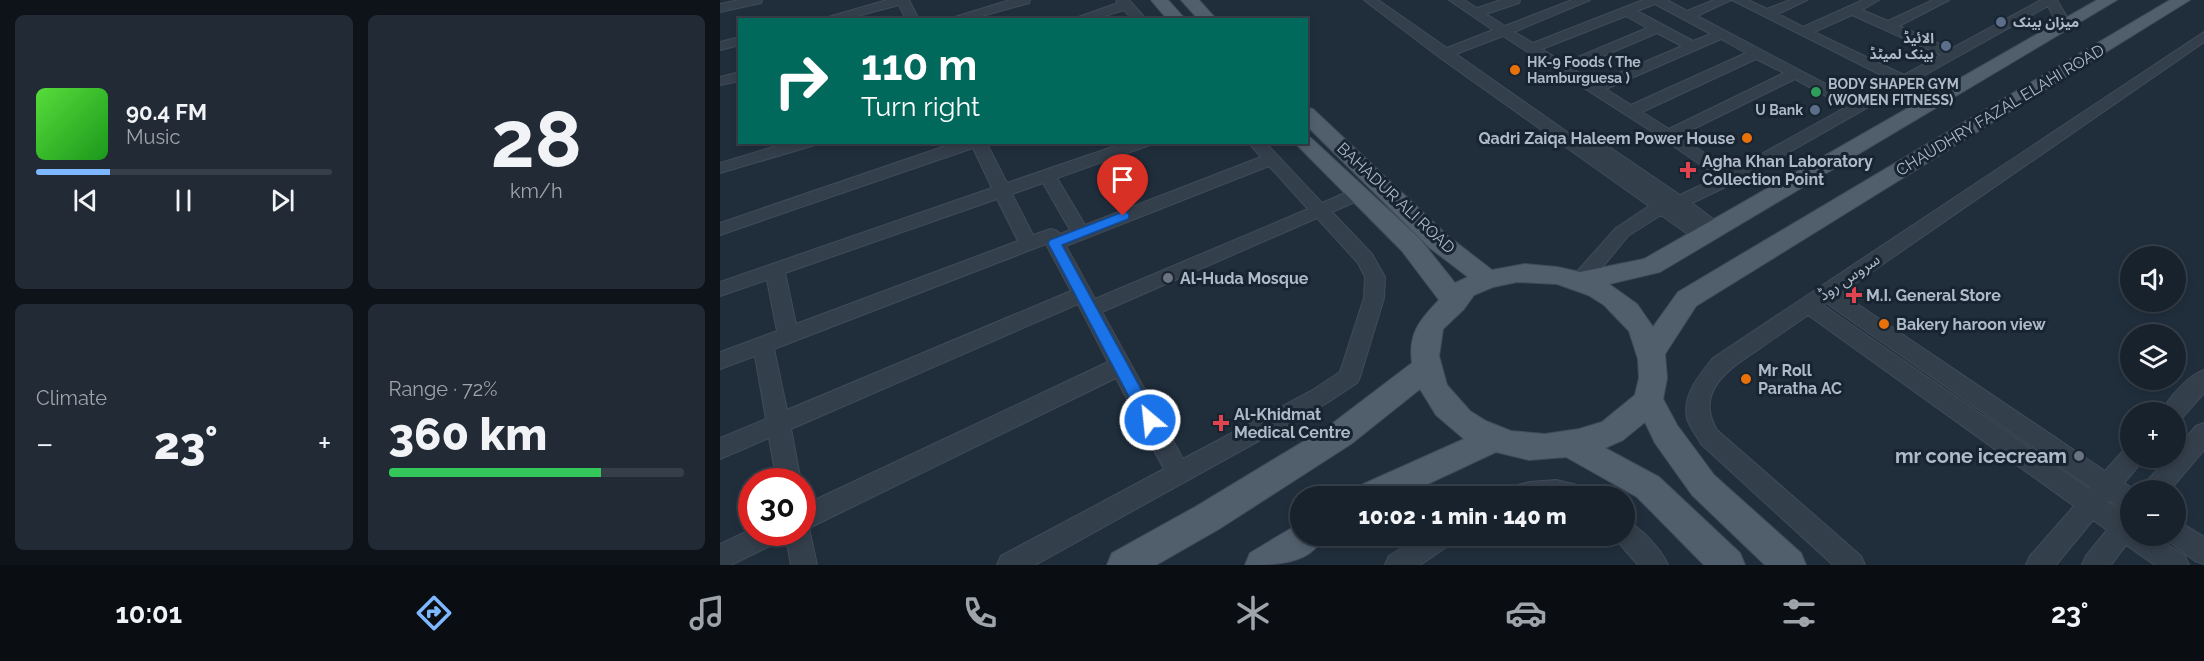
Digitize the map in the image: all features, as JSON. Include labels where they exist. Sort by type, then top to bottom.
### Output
[{"type":"main road","points":[[1159,0],[1177,18]]},
{"type":"main road","points":[[1190,0],[1207,18]]},
{"type":"main road","name":"CHAUDHRY FAZAL ELAHI ROAD","points":[[1651,352],[1687,299],[2182,0]]},
{"type":"main road","points":[[1580,281],[1651,266],[2065,26],[2101,2]]},
{"type":"main road","name":"BAHADUR ALI ROAD","points":[[1308,115],[1439,242],[1487,279]]},
{"type":"main road","name":"BAHADUR ALI ROAD","points":[[1306,144],[1411,244],[1455,302]]},
{"type":"main road","points":[[1517,273],[1549,273],[1580,281],[1605,293],[1626,309],[1642,329],[1651,352],[1652,378],[1648,399],[1625,423],[1598,439],[1529,448],[1494,439],[1468,426],[1448,409],[1433,389],[1426,368],[1425,346],[1431,325],[1455,302],[1462,291],[1487,279],[1517,273]]},
{"type":"main road","points":[[1124,565],[1207,518],[1340,435],[1426,368]]},
{"type":"main road","points":[[1648,399],[1666,434],[1703,485],[1789,565]]},
{"type":"main road","points":[[1392,486],[1494,439]]},
{"type":"main road","points":[[1570,444],[1648,488],[1728,565]]},
{"type":"main road","points":[[1262,565],[1291,546]]},
{"type":"street","points":[[720,8],[756,0]]},
{"type":"street","points":[[832,18],[902,0],[912,18]]},
{"type":"street","points":[[958,18],[1024,0]]},
{"type":"street","points":[[1370,0],[1680,202],[1710,232]]},
{"type":"street","points":[[1386,0],[1450,52],[1661,207],[1710,232]]},
{"type":"street","points":[[1455,0],[1668,135],[1730,178]]},
{"type":"street","points":[[1476,14],[1514,0]]},
{"type":"street","points":[[1450,52],[1584,0]]},
{"type":"street","points":[[1532,49],[1655,0],[1858,107]]},
{"type":"street","points":[[1687,15],[1725,0]]},
{"type":"street","points":[[1737,0],[1904,81],[1935,102]]},
{"type":"street","points":[[1767,14],[1800,0]]},
{"type":"street","points":[[1803,32],[1873,0]]},
{"type":"street","points":[[1888,26],[1943,0]]},
{"type":"street","points":[[1580,281],[1622,232],[1661,207],[1680,202],[1730,178],[2050,0],[2065,26]]},
{"type":"street","points":[[1081,18],[1124,2],[1139,18]]},
{"type":"street","points":[[1852,10],[1951,54]]},
{"type":"street","points":[[1627,11],[1693,47]]},
{"type":"street","points":[[1563,68],[1658,28]]},
{"type":"street","points":[[1595,89],[1722,34]]},
{"type":"street","name":"سروس روڈ","points":[[1852,565],[1709,437],[1698,418],[1699,399],[1705,383],[1721,364],[2204,36]]},
{"type":"street","points":[[720,46],[738,42]]},
{"type":"street","points":[[1630,111],[1757,53]]},
{"type":"street","points":[[1668,135],[1796,73]]},
{"type":"street","points":[[720,81],[738,76]]},
{"type":"street","points":[[720,168],[802,144]]},
{"type":"street","points":[[720,229],[970,144]]},
{"type":"street","points":[[977,144],[1029,243]]},
{"type":"street","points":[[720,289],[1138,144]]},
{"type":"street","points":[[1010,565],[1319,398],[1349,377],[1374,298],[1374,277],[1365,259],[1258,144]]},
{"type":"street","points":[[1055,243],[1271,159]]},
{"type":"street","points":[[1047,176],[1081,233]]},
{"type":"street","points":[[720,449],[1358,194]]},
{"type":"street","points":[[720,361],[1052,235],[1179,474]]},
{"type":"street","points":[[776,270],[788,335]]},
{"type":"street","points":[[1816,298],[2120,495]]},
{"type":"street","points":[[1816,298],[2089,504],[2120,523]]},
{"type":"street","points":[[763,344],[786,468]]},
{"type":"street","points":[[816,512],[1120,366]]},
{"type":"street","points":[[2182,402],[2204,379]]},
{"type":"street","points":[[2164,480],[2204,433]]},
{"type":"street","points":[[2039,565],[2121,468]]},
{"type":"street","points":[[2095,565],[2120,539]]},
{"type":"street","points":[[2186,539],[2204,552]]},
{"type":"street","points":[[1635,543],[1656,565]]},
{"type":"street","points":[[720,557],[743,546]]},
{"type":"street","points":[[801,546],[804,565]]},
{"type":"street","points":[[1398,565],[1427,546]]},
{"type":"street","points":[[2152,546],[2176,565]]},
{"type":"place","name":"میزان بینک","points":[[2001,22]]},
{"type":"place","name":"الائیڈ بینک لمیٹڈ","points":[[1946,46]]},
{"type":"place","name":"HK-9 Foods ( The Hamburguesa )","points":[[1515,70]]},
{"type":"place","name":"BODY SHAPER GYM (WOMEN FITNESS)","points":[[1816,92]]},
{"type":"place","name":"U Bank","points":[[1815,110]]},
{"type":"place","name":"Qadri Zaiqa Haleem Power House","points":[[1747,138]]},
{"type":"place","name":"Agha Khan Laboratory Collection Point","points":[[1688,170]]},
{"type":"place","name":"Al-Huda Mosque","points":[[1168,278]]},
{"type":"place","name":"M.I. General Store","points":[[1854,295]]},
{"type":"place","name":"Bakery haroon view","points":[[1884,324]]},
{"type":"place","name":"Mr Roll Paratha AC","points":[[1746,379]]},
{"type":"place","name":"Al-Khidmat Medical Centre","points":[[1221,423]]},
{"type":"place","name":"mr cone icecream","points":[[2079,456]]},
{"type":"route","points":[[1123,216],[1055,243],[1150,420]]}]
